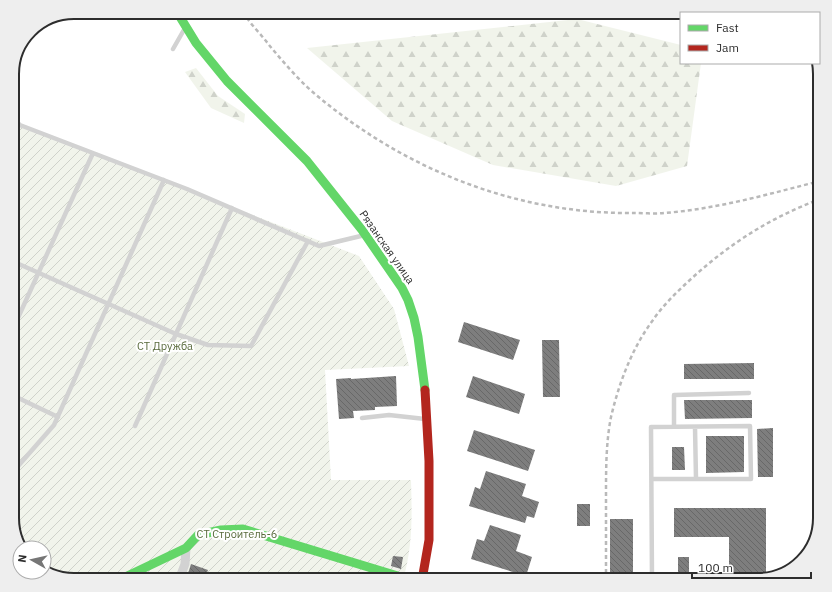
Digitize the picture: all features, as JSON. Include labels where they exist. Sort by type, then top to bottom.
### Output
[{"type":"street","name":"Рязанская улица","points":[[182,19],[196,43],[227,81],[307,161],[366,235],[402,288],[414,318],[425,391],[429,461],[429,540],[423,573]]},
{"type":"street","points":[[134,573],[186,548],[198,535],[221,530],[243,529],[388,573]]},
{"type":"street","points":[[182,573],[185,564],[186,548]]},
{"type":"lane","points":[[173,48],[186,26]]},
{"type":"lane","points":[[19,124],[164,180],[319,246],[366,235]]},
{"type":"lane","points":[[19,316],[93,153]]},
{"type":"lane","points":[[19,465],[54,425],[164,180]]},
{"type":"lane","points":[[135,426],[232,208]]},
{"type":"lane","points":[[19,263],[176,334],[208,345],[251,346],[308,241]]},
{"type":"lane","points":[[674,427],[674,395],[749,393]]},
{"type":"lane","points":[[19,398],[58,417]]},
{"type":"lane","points":[[362,418],[389,415],[427,419]]},
{"type":"lane","points":[[652,480],[751,479],[750,426],[651,427],[652,573]]},
{"type":"lane","points":[[695,427],[696,479]]},
{"type":"green space","points":[[577,19],[680,45],[680,64],[701,64],[687,166],[616,186],[493,165],[392,121],[307,48]]},
{"type":"green space","points":[[196,68],[218,96],[245,114],[244,123],[211,108],[185,72]]},
{"type":"green space","name":"СТ Дружба","points":[[19,125],[359,256],[394,309],[409,366],[325,370],[331,480],[411,480],[412,518],[409,555],[405,573],[67,573],[52,568],[52,540],[24,540],[19,521]]},
{"type":"building","points":[[464,322],[520,340],[513,360],[458,342]]},
{"type":"building","points":[[542,340],[559,340],[560,397],[543,397]]},
{"type":"building","points":[[754,363],[754,379],[684,379],[684,364]]},
{"type":"building","points":[[396,376],[397,406],[375,407],[375,410],[353,411],[354,418],[339,419],[336,379]]},
{"type":"building","points":[[473,376],[525,394],[519,414],[466,397]]},
{"type":"building","points":[[684,400],[752,400],[752,418],[685,419]]},
{"type":"building","points":[[773,428],[773,477],[758,477],[757,429]]},
{"type":"building","points":[[474,430],[535,450],[528,471],[467,451]]},
{"type":"building","points":[[706,436],[744,436],[744,472],[706,473]]},
{"type":"building","points":[[672,447],[684,447],[685,470],[672,470]]},
{"type":"building","points":[[486,471],[526,484],[522,496],[539,502],[534,518],[527,516],[525,523],[469,506],[475,487],[480,489]]},
{"type":"building","points":[[577,504],[590,504],[590,526],[577,526]]},
{"type":"building","points":[[674,508],[766,508],[766,572],[729,573],[729,537],[674,537]]},
{"type":"building","points":[[610,519],[633,519],[633,573],[610,573]]},
{"type":"building","points":[[490,525],[521,535],[516,551],[532,557],[527,573],[516,573],[471,559],[477,539],[484,541]]},
{"type":"building","points":[[393,556],[403,557],[401,569],[391,566]]},
{"type":"building","points":[[678,557],[689,557],[689,573],[678,573]]},
{"type":"building","points":[[191,564],[208,570],[207,573],[188,573]]},
{"type":"railway","points":[[248,19],[300,80],[321,99],[355,125],[428,167],[467,183],[507,196],[548,206],[590,211],[660,213],[723,205],[813,183]]},
{"type":"railway","points":[[606,573],[606,465],[609,426],[622,379],[645,331],[666,303],[692,278],[722,253],[752,232],[785,214],[813,202]]},
{"type":"traffic: fast","points":[[181,19],[196,43],[227,81],[307,161],[362,230],[402,288],[414,318],[425,390]]},
{"type":"traffic: fast","points":[[134,573],[186,548],[198,535],[221,530],[243,529],[388,573]]},
{"type":"traffic: jam","points":[[423,573],[429,540],[429,461],[425,390]]},
{"type":"park label","name":"СТ Строитель-6","points":[[237,534]]}]
